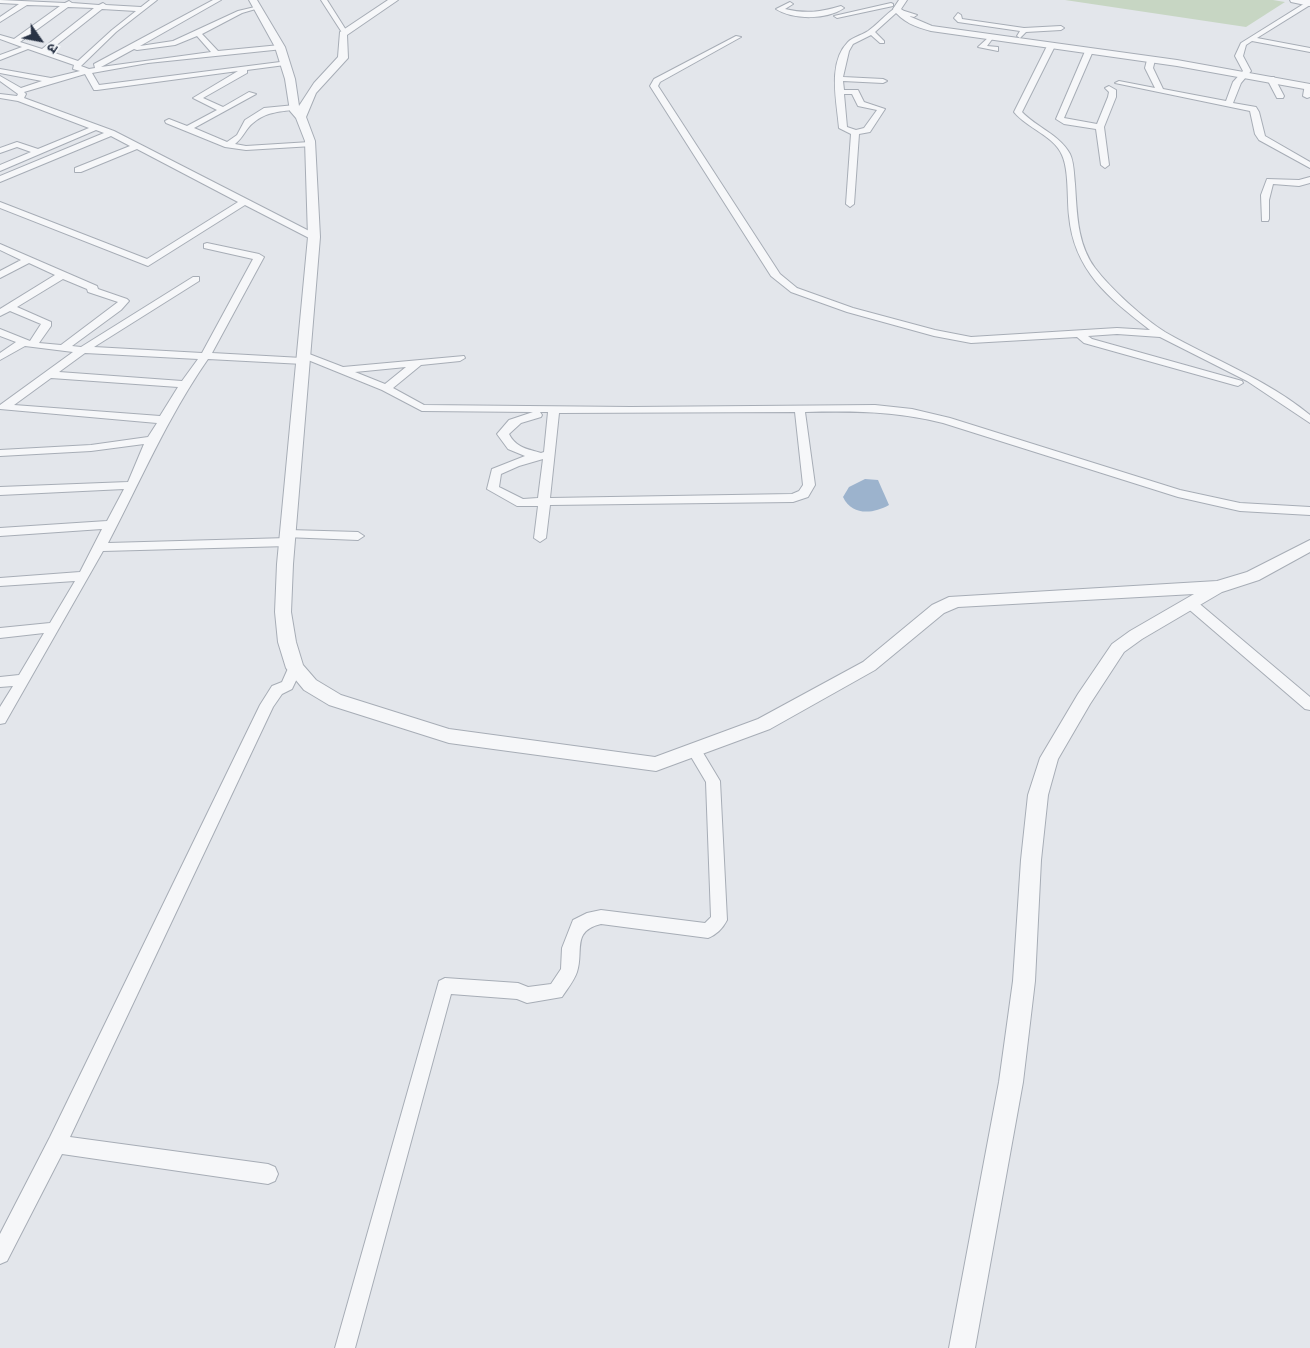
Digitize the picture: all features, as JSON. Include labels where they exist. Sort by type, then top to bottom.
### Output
[{"type":"street","points":[[14,42],[74,0]]},
{"type":"street","points":[[42,52],[110,0]]},
{"type":"street","points":[[154,0],[76,67],[88,71],[96,88],[285,63]]},
{"type":"street","points":[[88,71],[218,0]]},
{"type":"street","points":[[324,0],[343,30]]},
{"type":"street","points":[[301,117],[303,105],[313,89],[343,58],[343,34],[391,0]]},
{"type":"street","points":[[875,0],[898,6],[914,15]]},
{"type":"street","points":[[1294,0],[1310,3]]},
{"type":"street","points":[[0,1],[142,9]]},
{"type":"street","points":[[0,20],[28,2]]},
{"type":"street","points":[[1229,104],[1237,82],[1248,69],[1239,56],[1243,44],[1310,3]]},
{"type":"street","points":[[128,49],[175,42],[198,33],[255,4],[280,47],[295,111],[301,117],[310,144],[314,237],[283,612],[287,642],[295,668],[310,685],[335,700],[449,736],[656,764],[764,724],[869,666],[938,609],[955,601],[1218,587]]},
{"type":"street","points":[[790,4],[779,9],[819,16],[839,7],[853,13]]},
{"type":"street","points":[[837,16],[898,6]]},
{"type":"street","points":[[840,92],[855,92],[861,104],[881,109],[882,111],[867,130],[855,133],[843,128],[840,92],[839,79],[841,62],[846,48],[852,42],[871,32],[898,6]]},
{"type":"street","points":[[898,6],[900,15],[914,23],[931,28],[1271,79],[1308,90]]},
{"type":"street","points":[[1294,12],[1302,14]]},
{"type":"street","points":[[958,15],[957,18],[960,21],[1024,30],[1061,28]]},
{"type":"street","points":[[1017,41],[1024,30]]},
{"type":"street","points":[[871,32],[882,42]]},
{"type":"street","points":[[198,33],[210,44],[216,53]]},
{"type":"street","points":[[738,37],[658,81],[654,86],[752,240],[780,280],[794,290],[825,302],[957,338],[985,340],[1133,331],[1162,334]]},
{"type":"street","points":[[0,38],[79,64]]},
{"type":"street","points":[[990,38],[982,46],[995,49]]},
{"type":"street","points":[[1250,39],[1310,50]]},
{"type":"street","points":[[1051,46],[1018,112],[1028,122],[1052,138],[1064,149],[1067,156],[1079,249],[1089,266],[1120,299],[1162,334],[1251,379],[1310,420]]},
{"type":"street","points":[[0,58],[27,47]]},
{"type":"street","points":[[0,96],[20,95],[48,80],[88,71],[216,53],[280,47]]},
{"type":"street","points":[[1089,51],[1060,119],[1064,122],[1100,127]]},
{"type":"street","points":[[1151,60],[1149,68],[1160,90]]},
{"type":"street","points":[[222,110],[197,98],[250,67]]},
{"type":"street","points":[[0,71],[48,80]]},
{"type":"street","points":[[0,78],[20,95],[138,146],[314,237]]},
{"type":"street","points":[[839,79],[882,81]]},
{"type":"street","points":[[1271,79],[1280,96]]},
{"type":"street","points":[[1119,83],[1253,110],[1259,134],[1262,138],[1310,165]]},
{"type":"street","points":[[1105,165],[1100,127],[1112,97],[1113,92],[1110,88]]},
{"type":"street","points":[[187,129],[252,94]]},
{"type":"street","points":[[228,145],[240,136],[248,122],[267,110],[295,107]]},
{"type":"street","points":[[169,121],[228,145],[246,148],[310,144]]},
{"type":"street","points":[[0,168],[97,127]]},
{"type":"street","points":[[0,179],[111,133]]},
{"type":"street","points":[[850,204],[855,133]]},
{"type":"street","points":[[0,151],[17,144],[39,152]]},
{"type":"street","points":[[78,170],[138,146]]},
{"type":"street","points":[[1265,219],[1264,204],[1267,186],[1270,181],[1309,182]]},
{"type":"street","points":[[0,205],[148,263],[244,202]]},
{"type":"street","points":[[0,719],[101,547],[110,524],[132,485],[152,440],[185,384],[205,356],[258,257],[207,246]]},
{"type":"street","points":[[0,247],[92,289],[124,301],[118,308],[63,348]]},
{"type":"street","points":[[0,276],[28,260]]},
{"type":"street","points":[[4,310],[62,275]]},
{"type":"street","points":[[164,420],[4,407],[51,375],[83,350],[196,279]]},
{"type":"street","points":[[0,358],[28,343],[46,326],[46,322],[4,310]]},
{"type":"street","points":[[0,332],[28,343],[83,350],[205,356],[303,358],[344,370],[386,388],[422,408],[553,412],[875,408],[912,412],[1186,496],[1240,507],[1310,511]]},
{"type":"street","points":[[1079,333],[1088,341],[1238,383]]},
{"type":"street","points":[[344,370],[460,358]]},
{"type":"street","points":[[386,388],[417,362]]},
{"type":"street","points":[[51,375],[185,384]]},
{"type":"street","points":[[548,455],[516,461],[496,472],[493,489],[513,500],[526,503],[543,501],[769,499],[800,496],[804,494],[809,485],[800,410]]},
{"type":"street","points":[[540,538],[553,412]]},
{"type":"street","points":[[548,455],[525,453],[506,441],[503,434],[517,420],[528,416],[553,412]]},
{"type":"street","points":[[0,453],[91,448],[152,440]]},
{"type":"street","points":[[0,491],[132,485]]},
{"type":"street","points":[[0,532],[110,524]]},
{"type":"street","points":[[101,547],[358,536]]},
{"type":"street","points":[[962,1348],[1012,1082],[1023,990],[1031,860],[1038,795],[1049,758],[1084,699],[1118,648],[1136,635],[1218,587],[1253,576],[1310,544]]},
{"type":"street","points":[[0,582],[84,576]]},
{"type":"street","points":[[1190,604],[1310,705]]},
{"type":"street","points":[[0,633],[54,627]]},
{"type":"street","points":[[0,1254],[57,1144],[267,705],[277,690],[287,685],[295,668]]},
{"type":"street","points":[[0,682],[24,679]]},
{"type":"street","points":[[345,1348],[445,986],[518,991],[527,995],[556,991],[569,971],[570,948],[579,926],[587,920],[601,917],[708,931],[719,920],[713,781],[694,750]]},
{"type":"street","points":[[57,1144],[268,1174]]},
{"type":"green space","points":[[1065,0],[1273,0],[1285,2],[1246,27]]},
{"type":"water","points":[[865,479],[878,480],[889,505],[863,512],[852,508],[847,503],[843,497],[849,487]]}]
